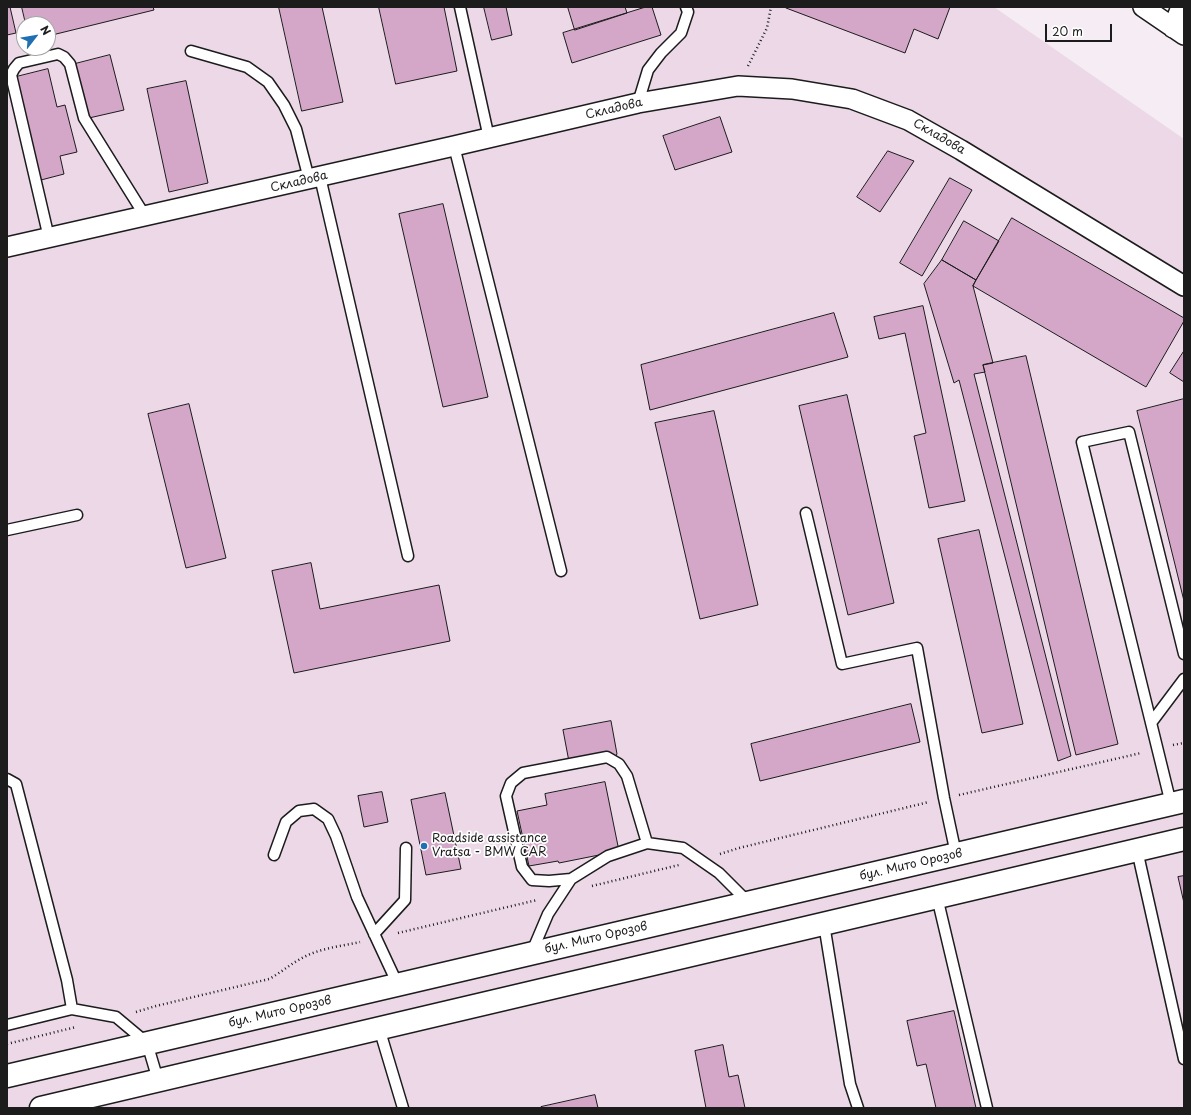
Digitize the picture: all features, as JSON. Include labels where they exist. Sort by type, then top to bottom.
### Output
[{"type":"main road","name":"бул. Мито Орозов","points":[[7,1076],[1178,802]]},
{"type":"main road","points":[[41,1108],[1184,839]]},
{"type":"street","points":[[1143,7],[1178,32],[1181,7]]},
{"type":"street","name":"Складова","points":[[7,247],[638,103],[738,86],[792,89],[852,99],[908,120],[961,150],[1184,286]]},
{"type":"lane","points":[[460,7],[490,138]]},
{"type":"lane","points":[[638,103],[648,70],[661,53],[681,33],[688,12],[686,7]]},
{"type":"lane","points":[[191,50],[247,67],[268,82],[284,105],[296,129],[314,178],[408,556]]},
{"type":"lane","points":[[49,238],[11,75],[19,63],[58,54],[70,64],[84,118],[145,216]]},
{"type":"lane","points":[[454,146],[561,571]]},
{"type":"lane","points":[[1178,802],[1158,749],[1151,723],[1082,442],[1129,432],[1184,654]]},
{"type":"lane","points":[[806,513],[842,664],[916,648],[956,854]]},
{"type":"lane","points":[[7,530],[77,515]]},
{"type":"lane","points":[[1151,723],[1184,679]]},
{"type":"lane","points":[[571,879],[549,881],[532,880],[522,867],[506,796],[510,783],[523,773],[607,757],[619,764],[627,776],[647,843]]},
{"type":"lane","points":[[7,779],[16,784],[68,980],[72,1009]]},
{"type":"lane","points":[[274,855],[286,822],[299,811],[314,809],[328,819],[336,836],[357,897],[398,985]]},
{"type":"lane","points":[[531,954],[548,914],[571,879],[608,856],[647,843],[683,848],[719,873],[749,903]]},
{"type":"lane","points":[[375,936],[405,900],[406,848]]},
{"type":"lane","points":[[1137,850],[1184,1059]]},
{"type":"lane","points":[[937,897],[986,1108]]},
{"type":"lane","points":[[824,924],[850,1084],[858,1108]]},
{"type":"lane","points":[[7,1025],[72,1009],[116,1017],[147,1043],[158,1080]]},
{"type":"lane","points":[[379,1028],[403,1108]]},
{"type":"path","points":[[738,86],[767,28],[771,7]]},
{"type":"path","points":[[116,1017],[269,979],[308,955],[375,936],[561,894],[739,848],[944,798],[1184,743]]},
{"type":"path","points":[[7,1044],[77,1027]]},
{"type":"shaded area","points":[[7,7],[994,7],[1184,139],[1184,1108],[7,1108]]},
{"type":"building","points":[[7,7],[10,7],[16,33],[7,35]]},
{"type":"building","points":[[22,7],[153,7],[154,10],[56,34],[56,16],[24,16]]},
{"type":"building","points":[[279,7],[322,7],[343,102],[302,111]]},
{"type":"building","points":[[379,7],[444,7],[457,71],[396,84]]},
{"type":"building","points":[[484,7],[506,7],[512,35],[492,40]]},
{"type":"building","points":[[568,7],[625,7],[627,13],[575,30]]},
{"type":"building","points":[[646,7],[652,7],[661,35],[572,63],[563,33]]},
{"type":"building","points":[[786,7],[950,7],[938,39],[914,29],[905,53]]},
{"type":"building","points":[[110,55],[124,110],[89,118],[75,64]]},
{"type":"building","points":[[48,69],[57,107],[65,105],[77,152],[60,156],[64,174],[41,180],[16,77]]},
{"type":"building","points":[[186,81],[208,183],[169,192],[147,89]]},
{"type":"building","points":[[720,117],[732,152],[675,170],[663,136]]},
{"type":"building","points":[[888,151],[914,161],[880,212],[857,197]]},
{"type":"building","points":[[950,178],[972,190],[922,276],[900,263]]},
{"type":"building","points":[[443,204],[488,397],[443,407],[399,214]]},
{"type":"building","points":[[1012,218],[1184,318],[1184,321],[1146,387],[973,286]]},
{"type":"building","points":[[964,221],[999,241],[976,280],[942,260]]},
{"type":"building","points":[[942,260],[976,280],[973,286],[993,363],[983,365],[985,372],[974,374],[1071,756],[1058,761],[959,380],[954,383],[924,284]]},
{"type":"building","points":[[923,306],[965,501],[929,508],[914,436],[926,433],[905,333],[879,339],[874,317]]},
{"type":"building","points":[[834,313],[848,357],[650,410],[641,365]]},
{"type":"building","points":[[1184,351],[1184,382],[1170,373]]},
{"type":"building","points":[[1026,356],[1118,744],[1076,755],[983,365]]},
{"type":"building","points":[[847,395],[894,603],[848,615],[799,406]]},
{"type":"building","points":[[1184,399],[1184,601],[1137,411]]},
{"type":"building","points":[[189,404],[226,558],[186,568],[148,414]]},
{"type":"building","points":[[714,411],[758,605],[700,619],[655,423]]},
{"type":"building","points":[[979,530],[1023,724],[982,733],[938,539]]},
{"type":"building","points":[[311,563],[320,609],[439,585],[450,641],[294,673],[272,571]]},
{"type":"building","points":[[911,704],[920,742],[760,781],[751,744]]},
{"type":"building","points":[[611,721],[617,754],[612,761],[570,767],[563,730]]},
{"type":"building","points":[[605,782],[619,851],[559,863],[558,861],[529,866],[517,811],[547,805],[545,794]]},
{"type":"building","points":[[382,792],[388,822],[364,827],[358,796]]},
{"type":"building","points":[[445,793],[461,869],[426,875],[411,800]]},
{"type":"building","points":[[1184,876],[1184,903],[1178,877]]},
{"type":"building","points":[[954,1011],[976,1108],[936,1108],[926,1064],[917,1066],[907,1021]]},
{"type":"building","points":[[723,1045],[729,1077],[738,1075],[745,1108],[706,1108],[695,1051]]},
{"type":"building","points":[[595,1095],[598,1108],[541,1108],[541,1107]]},
{"type":"place","name":"Roadside assistance Vratsa - BMW CAR","points":[[424,846]]}]
